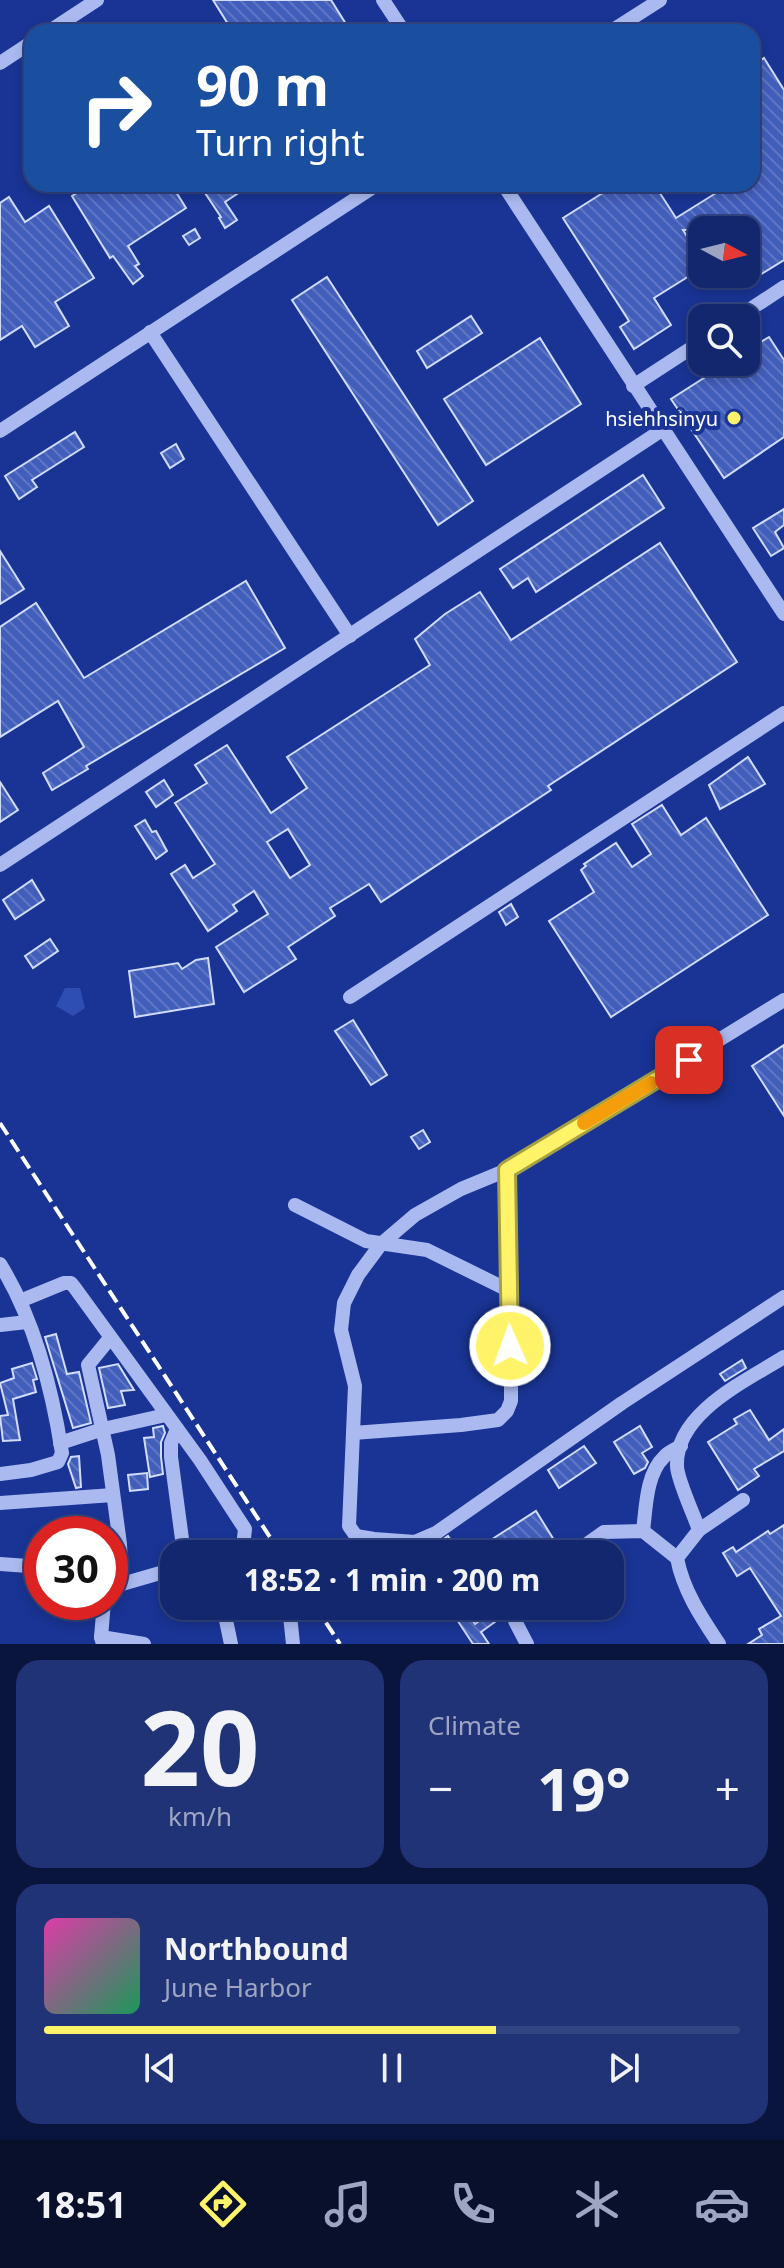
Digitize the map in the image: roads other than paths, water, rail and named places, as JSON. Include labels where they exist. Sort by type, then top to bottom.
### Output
[{"type":"street","points":[[60,24],[97,0]]},
{"type":"street","points":[[383,0],[399,24]]},
{"type":"street","points":[[622,24],[660,0]]},
{"type":"street","points":[[0,63],[24,47]]},
{"type":"street","points":[[0,431],[366,192]]},
{"type":"street","points":[[508,192],[784,614]]},
{"type":"street","points":[[758,304],[784,287]]},
{"type":"street","points":[[150,332],[350,636]]},
{"type":"street","points":[[633,386],[688,350]]},
{"type":"street","points":[[0,865],[662,430]]},
{"type":"street","points":[[350,997],[784,713]]},
{"type":"street","points":[[784,1000],[507,1170],[461,1189],[415,1215],[381,1244],[358,1275],[344,1303],[341,1318],[341,1330],[355,1386],[351,1532],[374,1539],[415,1542],[425,1539],[622,1403],[784,1297]]},
{"type":"street","points":[[353,1433],[498,1420],[507,1411],[511,1401],[507,1170]]},
{"type":"street","points":[[295,1205],[366,1241],[427,1250],[508,1290]]},
{"type":"street","points":[[0,1264],[5,1280],[20,1301],[45,1370],[62,1453],[58,1462],[0,1474]]},
{"type":"street","points":[[20,1301],[71,1283],[245,1529],[244,1540]]},
{"type":"street","points":[[0,1325],[27,1322]]},
{"type":"street","points":[[110,1338],[88,1365],[103,1429],[116,1516]]},
{"type":"street","points":[[699,1530],[676,1466],[684,1434],[703,1409],[784,1357]]},
{"type":"street","points":[[60,1443],[103,1429],[166,1415]]},
{"type":"street","points":[[177,1429],[171,1443],[171,1457],[182,1540]]},
{"type":"street","points":[[643,1531],[653,1475],[663,1457],[681,1446]]},
{"type":"street","points":[[0,1503],[113,1495]]},
{"type":"street","points":[[677,1558],[699,1530],[743,1500]]},
{"type":"street","points":[[593,1540],[604,1532],[643,1531],[677,1558],[681,1577],[701,1618],[719,1644]]},
{"type":"street","points":[[0,1564],[24,1566]]},
{"type":"street","points":[[128,1581],[160,1573]]},
{"type":"street","points":[[103,1620],[102,1640],[144,1644]]},
{"type":"street","points":[[225,1620],[227,1643]]},
{"type":"street","points":[[290,1620],[293,1644]]},
{"type":"street","points":[[515,1620],[527,1644]]},
{"type":"railway","points":[[0,1123],[272,1540]]},
{"type":"railway","points":[[324,1620],[340,1644]]},
{"type":"place","name":"hsiehhsinyu","points":[[734,418]]}]
